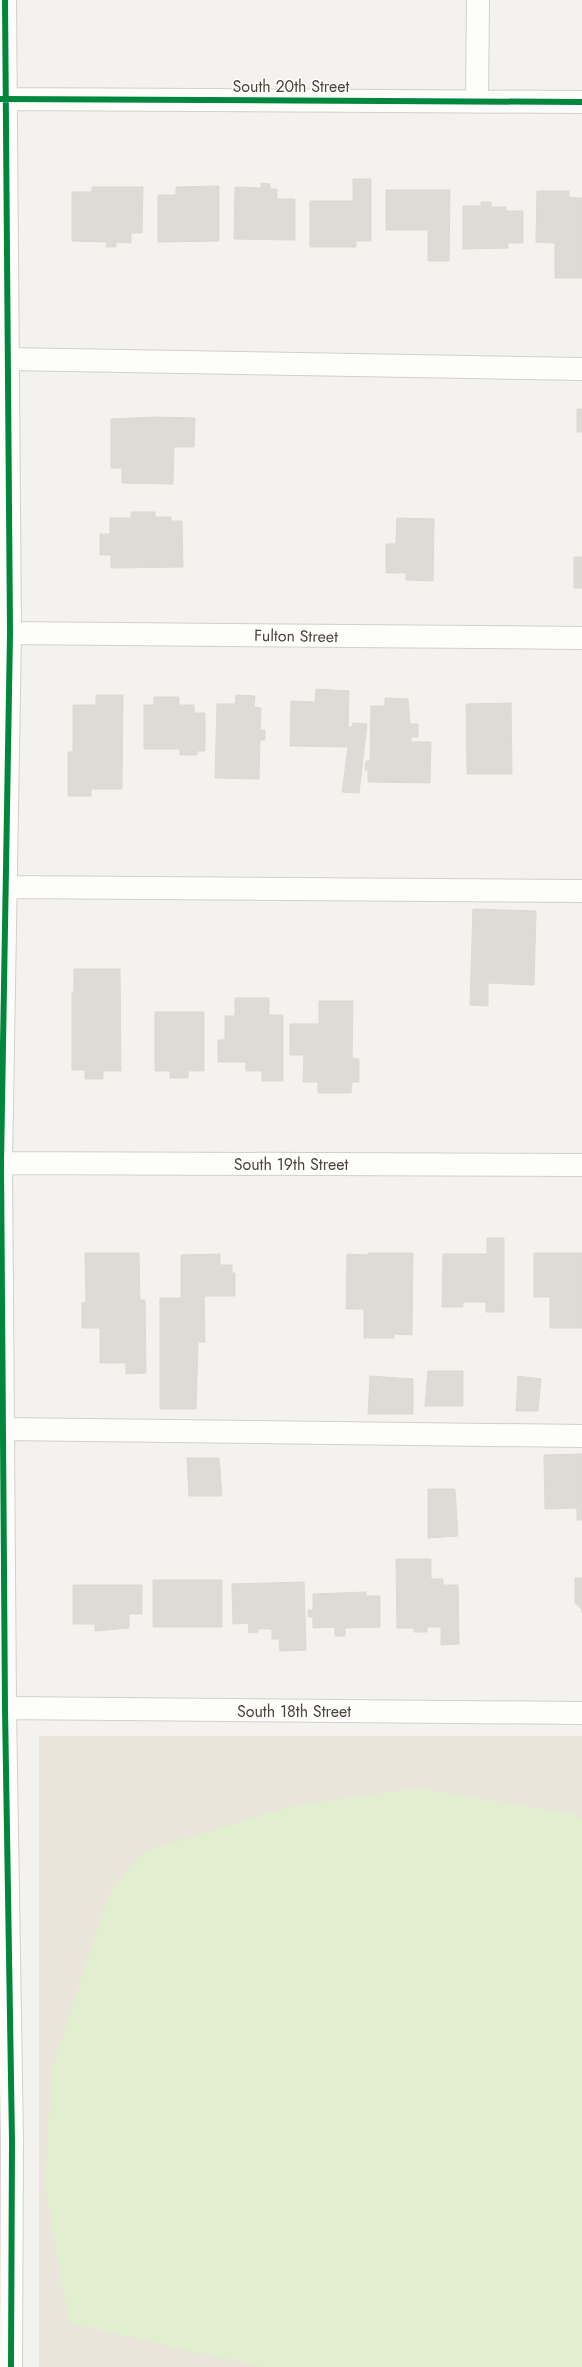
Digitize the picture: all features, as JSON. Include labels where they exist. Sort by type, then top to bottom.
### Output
[{"type":"street","points":[[5,0],[2,99],[10,633],[1,1163],[5,1708],[12,2141],[11,2367]]},
{"type":"street","points":[[477,100],[478,0]]},
{"type":"street","name":"South 20th Street","points":[[2,99],[477,100],[582,102]]},
{"type":"street","points":[[7,359],[582,369]]},
{"type":"street","name":"Fulton Street","points":[[10,633],[582,638]]},
{"type":"street","points":[[5,888],[582,890]]},
{"type":"street","name":"South 19th Street","points":[[1,1163],[582,1165]]},
{"type":"street","points":[[3,1429],[582,1436]]},
{"type":"street","name":"South 18th Street","points":[[5,1708],[582,1713]]},
{"type":"shaded area","points":[[39,1736],[582,1736],[582,2367],[39,2367]]},
{"type":"green space","points":[[418,1788],[575,1814],[582,1820],[582,2367],[261,2367],[69,2323],[45,2186],[51,2072],[109,1894],[143,1852],[292,1806]]},
{"type":"building","points":[[353,179],[371,179],[371,241],[356,241],[356,247],[310,247],[310,201],[353,201]]},
{"type":"building","points":[[261,183],[270,184],[270,189],[277,189],[277,199],[295,199],[295,240],[234,239],[235,187],[261,188]]},
{"type":"building","points":[[219,186],[219,241],[158,242],[158,195],[176,195],[176,187]]},
{"type":"building","points":[[92,187],[143,187],[142,233],[131,233],[131,243],[116,242],[116,247],[106,247],[107,242],[72,241],[72,192],[92,192]]},
{"type":"building","points":[[386,190],[450,190],[449,261],[428,261],[428,230],[386,230]]},
{"type":"building","points":[[537,191],[569,191],[569,197],[582,198],[582,278],[555,278],[555,243],[536,242]]},
{"type":"building","points":[[481,202],[491,202],[491,207],[506,207],[506,211],[523,211],[523,243],[508,243],[508,248],[463,249],[463,206],[481,206]]},
{"type":"building","points":[[577,409],[582,409],[582,432],[577,432]]},
{"type":"building","points":[[154,417],[195,418],[194,447],[174,447],[173,484],[122,483],[122,468],[111,468],[111,419]]},
{"type":"building","points":[[131,512],[155,512],[155,517],[171,517],[171,521],[182,521],[183,567],[111,568],[111,555],[100,555],[100,534],[110,534],[110,518],[131,518]]},
{"type":"building","points":[[397,518],[434,519],[433,581],[406,580],[406,573],[386,573],[386,544],[396,544]]},
{"type":"building","points":[[574,557],[582,557],[582,588],[574,588]]},
{"type":"building","points":[[316,689],[349,691],[348,727],[352,727],[353,723],[367,724],[359,793],[342,792],[348,747],[290,746],[291,701],[315,702]]},
{"type":"building","points":[[96,695],[123,695],[122,789],[91,789],[91,796],[68,796],[68,752],[73,752],[73,705],[96,705]]},
{"type":"building","points":[[236,695],[255,696],[254,707],[261,708],[260,730],[265,730],[265,740],[260,740],[259,779],[215,778],[217,704],[235,704]]},
{"type":"building","points":[[154,697],[179,697],[179,705],[194,705],[194,713],[205,713],[205,751],[197,751],[197,755],[180,755],[180,749],[144,749],[144,705],[154,705]]},
{"type":"building","points":[[385,698],[408,699],[410,724],[418,724],[418,737],[411,737],[411,742],[431,742],[430,783],[368,782],[368,770],[365,770],[366,761],[370,761],[371,706],[385,706]]},
{"type":"building","points":[[511,703],[512,774],[467,774],[466,704]]},
{"type":"building","points":[[473,909],[536,911],[534,985],[488,983],[488,1006],[470,1005]]},
{"type":"building","points":[[74,969],[120,969],[121,1071],[103,1071],[103,1079],[85,1079],[85,1070],[72,1070],[72,992],[74,992]]},
{"type":"building","points":[[235,998],[269,998],[269,1015],[283,1015],[283,1081],[262,1081],[262,1071],[246,1071],[246,1062],[218,1062],[218,1040],[225,1040],[225,1016],[235,1016]]},
{"type":"building","points":[[319,1001],[353,1001],[352,1058],[359,1059],[359,1082],[352,1082],[351,1093],[318,1093],[318,1082],[303,1082],[304,1055],[290,1055],[290,1024],[319,1024]]},
{"type":"building","points":[[155,1012],[204,1012],[204,1071],[188,1071],[188,1078],[170,1078],[170,1071],[155,1071]]},
{"type":"building","points":[[487,1238],[504,1238],[504,1312],[486,1312],[486,1302],[463,1302],[463,1307],[442,1307],[443,1254],[487,1254]]},
{"type":"building","points":[[85,1253],[139,1253],[140,1300],[145,1300],[146,1373],[126,1374],[126,1363],[100,1363],[100,1328],[82,1328],[82,1303],[86,1302]]},
{"type":"building","points":[[368,1253],[413,1253],[412,1335],[394,1334],[394,1338],[364,1338],[364,1309],[346,1309],[347,1254],[368,1255]]},
{"type":"building","points":[[534,1253],[582,1253],[582,1328],[550,1328],[550,1297],[534,1297]]},
{"type":"building","points":[[220,1254],[220,1265],[232,1265],[232,1273],[235,1273],[235,1296],[204,1296],[205,1342],[198,1342],[196,1409],[160,1409],[160,1298],[181,1298],[181,1255]]},
{"type":"building","points":[[428,1371],[463,1371],[463,1406],[425,1406]]},
{"type":"building","points":[[370,1376],[413,1379],[413,1414],[368,1414]]},
{"type":"building","points":[[518,1376],[541,1379],[538,1411],[516,1411]]},
{"type":"building","points":[[582,1454],[582,1520],[577,1520],[577,1508],[545,1509],[544,1455]]},
{"type":"building","points":[[187,1458],[219,1458],[222,1496],[189,1496]]},
{"type":"building","points":[[428,1489],[455,1489],[458,1536],[428,1538]]},
{"type":"building","points":[[396,1559],[431,1559],[431,1579],[443,1579],[443,1585],[458,1585],[459,1644],[441,1645],[441,1627],[427,1627],[427,1632],[414,1632],[414,1628],[397,1628]]},
{"type":"building","points":[[575,1578],[582,1578],[582,1613],[581,1608],[575,1603]]},
{"type":"building","points":[[153,1580],[222,1580],[222,1627],[153,1627]]},
{"type":"building","points":[[304,1582],[306,1650],[280,1651],[279,1639],[272,1639],[272,1629],[258,1629],[258,1632],[249,1633],[248,1623],[233,1624],[232,1584]]},
{"type":"building","points":[[73,1585],[142,1585],[142,1614],[129,1614],[129,1628],[95,1631],[95,1624],[73,1624]]},
{"type":"building","points":[[366,1592],[366,1596],[380,1596],[380,1627],[345,1628],[345,1636],[335,1636],[335,1627],[313,1628],[313,1617],[308,1617],[308,1610],[313,1610],[313,1594]]},
{"type":"cycle path","points":[[5,0],[10,633],[1,1163],[5,1708],[12,2141],[11,2367]]},
{"type":"cycle path","points":[[0,99],[582,102]]}]
